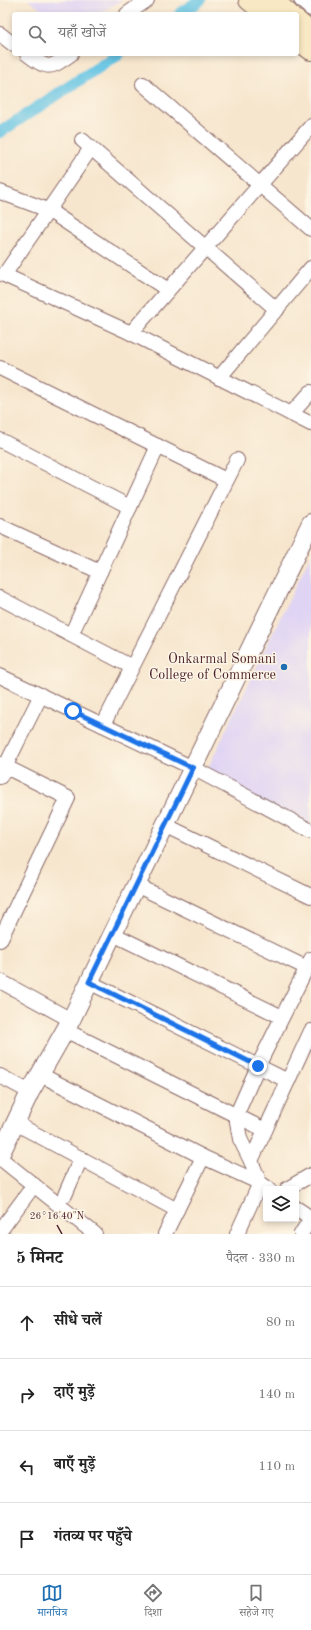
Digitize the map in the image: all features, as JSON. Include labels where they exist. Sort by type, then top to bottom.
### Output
[{"type":"main road","points":[[250,0],[264,12]]},
{"type":"main road","points":[[273,0],[287,12]]},
{"type":"main road","points":[[299,23],[311,33]]},
{"type":"main road","points":[[299,41],[311,50]]},
{"type":"street","points":[[130,12],[147,0]]},
{"type":"street","points":[[301,0],[311,9]]},
{"type":"street","points":[[0,34],[12,43]]},
{"type":"street","points":[[30,56],[41,65],[47,66],[58,64],[68,56]]},
{"type":"street","points":[[143,84],[311,229]]},
{"type":"street","points":[[130,333],[311,126]]},
{"type":"street","points":[[276,310],[87,144],[48,210],[1,277],[130,333],[311,424]]},
{"type":"street","points":[[0,192],[48,210],[168,290]]},
{"type":"street","points":[[219,378],[311,268]]},
{"type":"street","points":[[0,368],[226,480]]},
{"type":"street","points":[[291,414],[311,392]]},
{"type":"street","points":[[0,440],[130,507]]},
{"type":"street","points":[[71,635],[158,446]]},
{"type":"street","points":[[103,725],[236,460]]},
{"type":"street","points":[[95,1234],[80,1229],[1,1154],[30,1092],[68,1025],[113,934],[311,523]]},
{"type":"street","points":[[0,526],[100,572]]},
{"type":"street","points":[[0,598],[132,667]]},
{"type":"street","points":[[0,676],[193,768],[311,831]]},
{"type":"street","points":[[0,940],[68,798],[2,769],[41,696]]},
{"type":"street","points":[[165,825],[311,896]]},
{"type":"street","points":[[136,885],[309,964],[258,1066],[236,1116],[240,1139],[265,1186]]},
{"type":"street","points":[[113,934],[282,1017]]},
{"type":"street","points":[[0,981],[68,1025],[236,1116],[265,1130]]},
{"type":"street","points":[[89,982],[288,1081]]},
{"type":"street","points":[[251,1161],[288,1081],[309,1040]]},
{"type":"street","points":[[41,1074],[203,1157],[265,1186]]},
{"type":"street","points":[[0,1076],[30,1092]]},
{"type":"street","points":[[15,1123],[177,1210]]},
{"type":"street","points":[[165,1234],[203,1157]]},
{"type":"street","points":[[65,1195],[81,1158]]},
{"type":"street","points":[[292,1186],[311,1175]]},
{"type":"street","points":[[0,1231],[34,1185]]},
{"type":"street","points":[[237,1234],[263,1189]]},
{"type":"street","points":[[299,1210],[311,1218],[301,1234]]},
{"type":"shaded area","points":[[28,0],[122,0],[101,12],[44,12]]},
{"type":"shaded area","name":"Onkarmal Somani College of Commerce","points":[[311,554],[311,834],[202,780]]},
{"type":"waterway","points":[[183,12],[200,0]]},
{"type":"waterway","points":[[0,132],[116,56]]},
{"type":"place","name":"Onkarmal Somani College of Commerce","points":[[284,667]]},
{"type":"route","points":[[73,711],[193,768],[89,982],[258,1066]]}]
